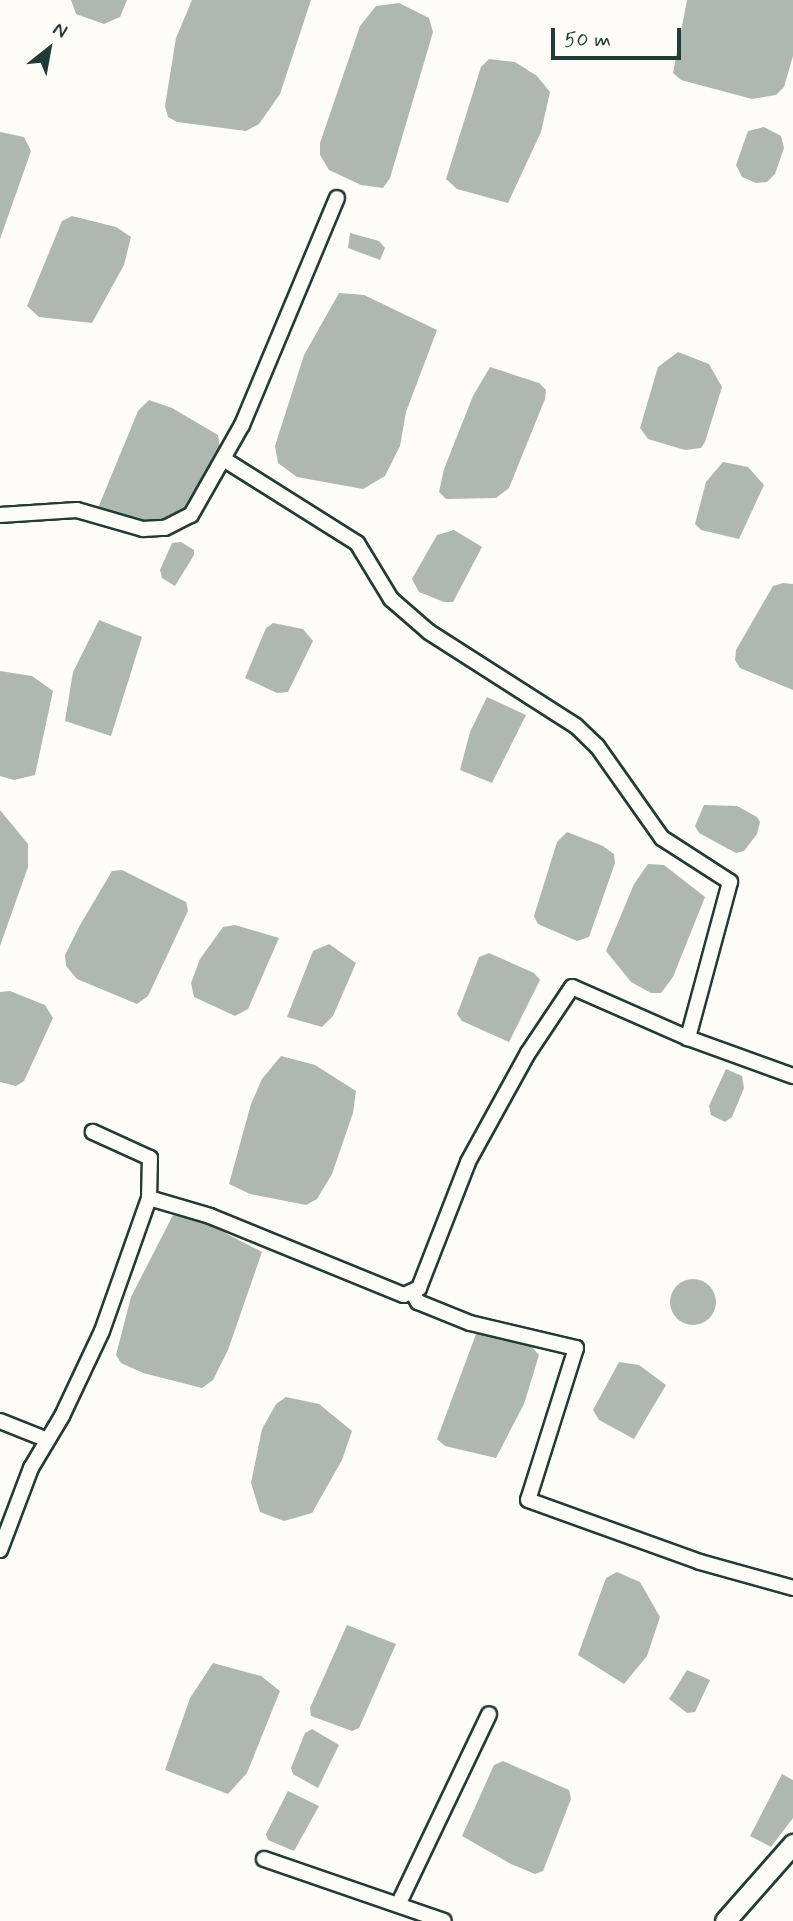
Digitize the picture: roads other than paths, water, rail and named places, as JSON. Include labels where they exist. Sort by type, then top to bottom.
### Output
[{"type":"main road","points":[[725,1921],[793,1844]]},
{"type":"street","points":[[0,515],[58,509],[143,528],[165,528],[191,515],[225,460],[337,198]]},
{"type":"street","points":[[225,460],[356,543],[391,599],[429,632],[576,726],[597,746],[662,838],[730,882],[688,1038]]},
{"type":"street","points":[[149,1198],[257,1234],[393,1293],[412,1292],[419,1288],[468,1162],[528,1053],[572,987],[688,1038],[793,1076]]},
{"type":"street","points":[[0,1550],[45,1439],[62,1416],[102,1331],[149,1198],[150,1158],[93,1132]]},
{"type":"street","points":[[412,1292],[418,1303],[470,1322],[576,1348],[528,1500],[700,1562],[793,1588]]},
{"type":"street","points":[[0,1421],[45,1439]]},
{"type":"street","points":[[399,1903],[489,1714]]},
{"type":"street","points":[[264,1858],[399,1903],[444,1921]]}]
